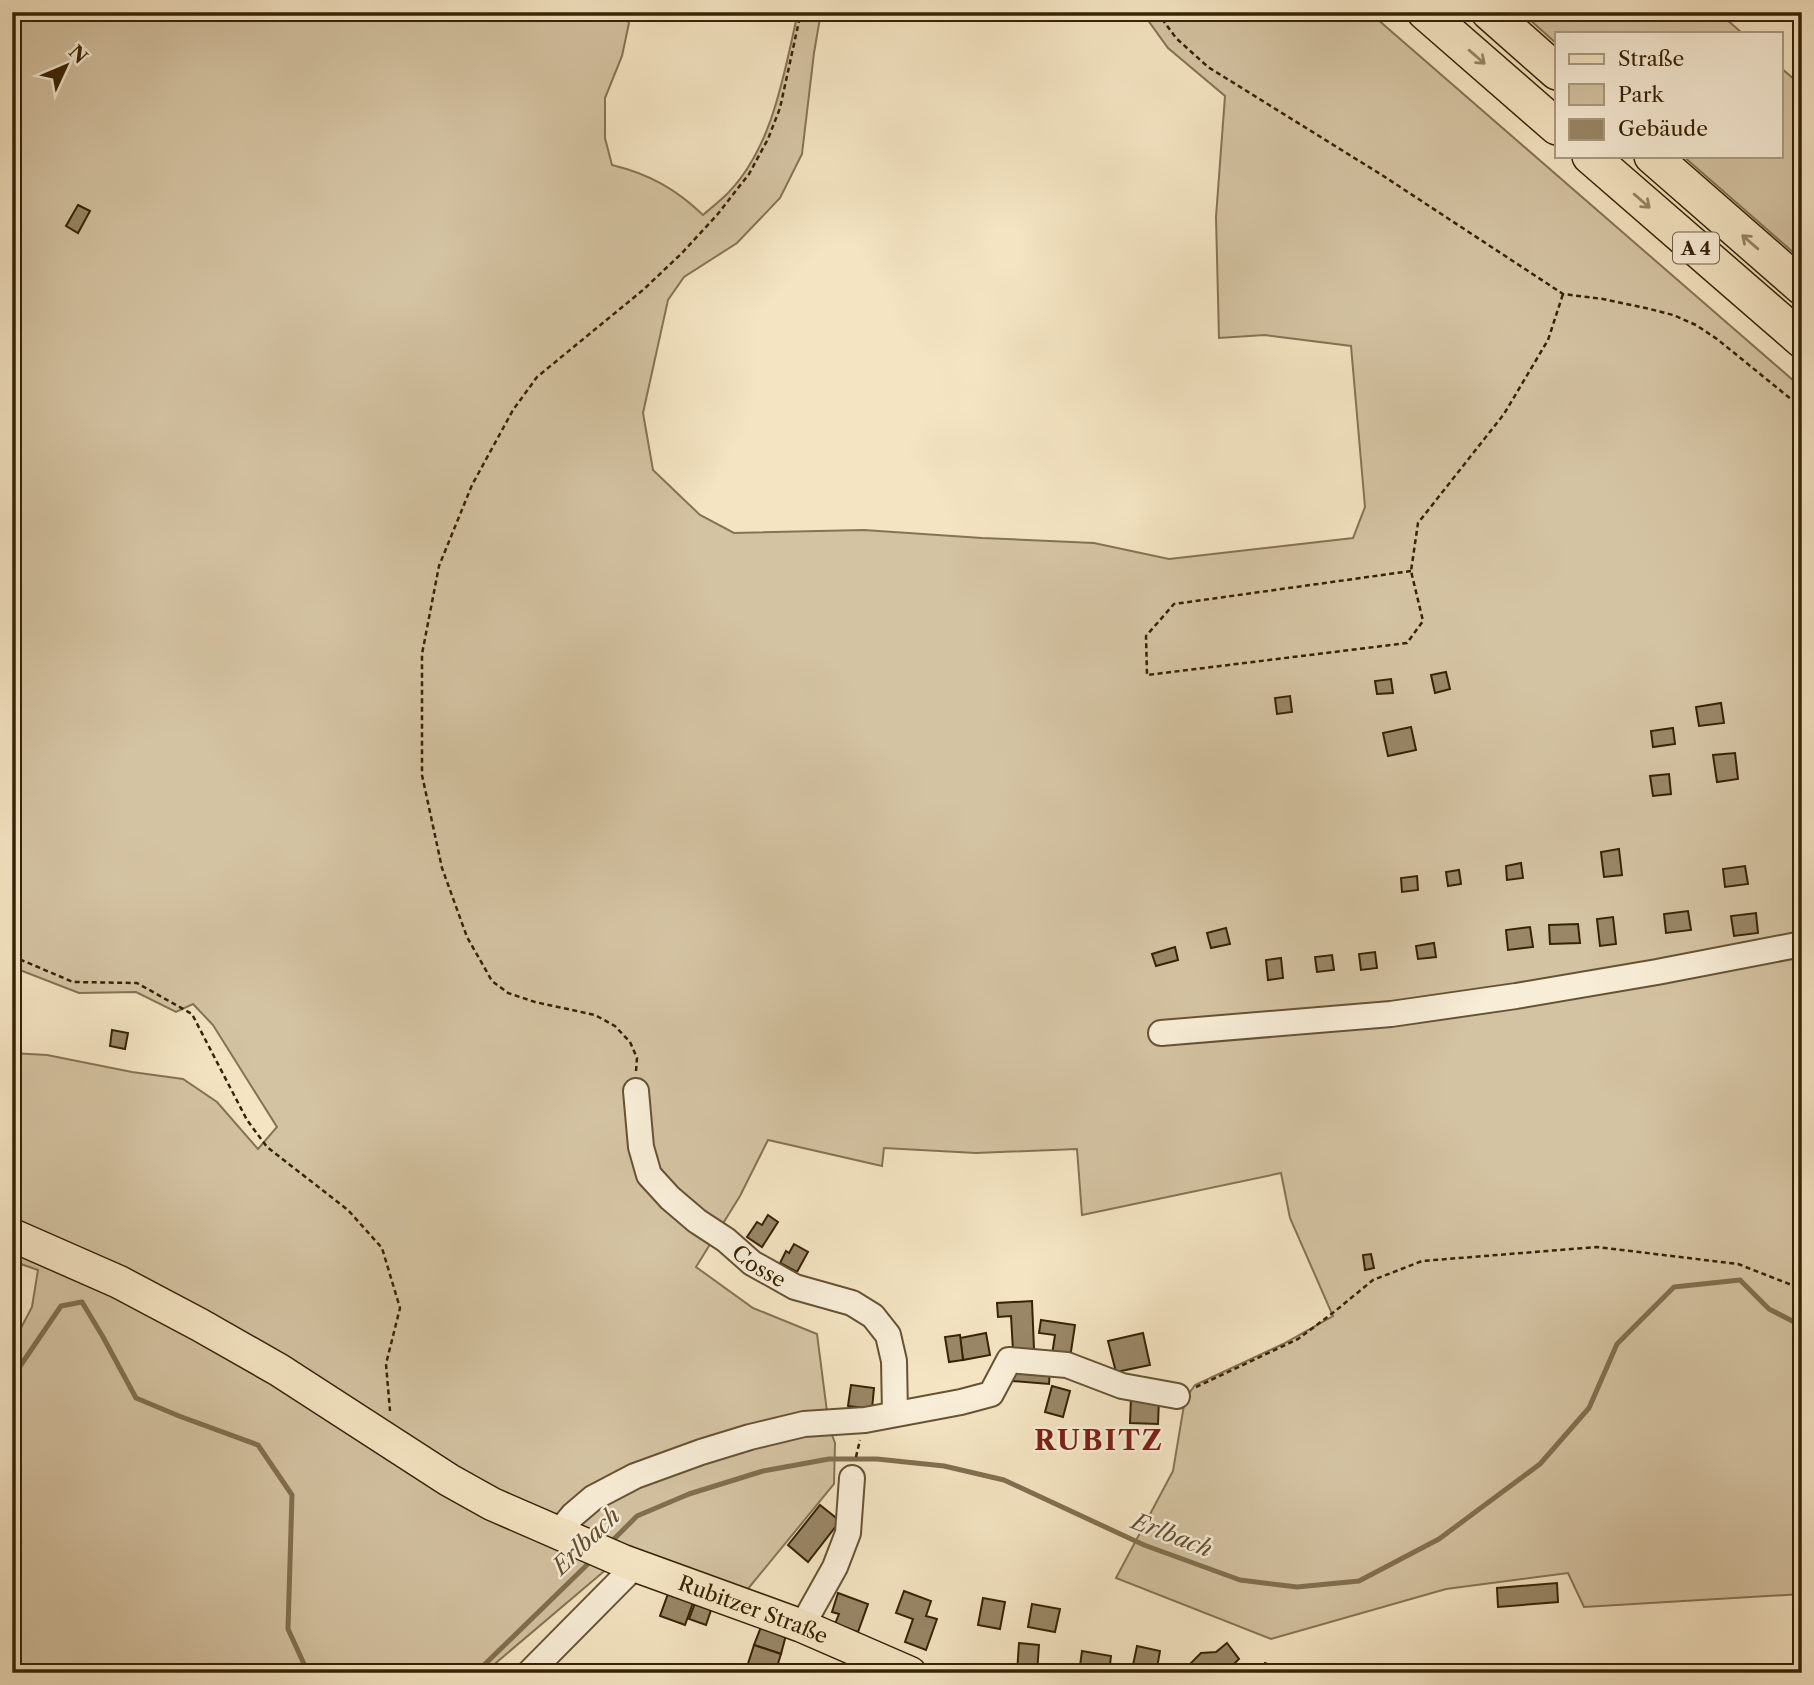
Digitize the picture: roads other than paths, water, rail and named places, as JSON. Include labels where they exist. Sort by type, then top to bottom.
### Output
[{"type":"highway","points":[[1425,12],[1555,125]]},
{"type":"highway","points":[[1489,12],[1555,70]]},
{"type":"highway","name":"A 4","points":[[1592,158],[1802,340]]},
{"type":"highway","name":"A 4","points":[[1654,158],[1802,287]]},
{"type":"main road","name":"Rubitzer Straße","points":[[12,1235],[119,1282],[200,1325],[279,1370],[449,1480],[492,1504],[628,1562],[802,1626],[910,1673]]},
{"type":"street","points":[[1161,1033],[1419,1010],[1644,974],[1802,944]]},
{"type":"street","name":"Cosse","points":[[636,1091],[641,1147],[649,1175],[670,1198],[752,1263],[795,1287],[852,1303],[873,1316],[888,1335],[894,1361],[895,1413]]},
{"type":"street","points":[[572,1539],[573,1515],[593,1498],[635,1476],[701,1452],[804,1424],[865,1420],[991,1394],[1009,1360],[1067,1365],[1122,1387],[1177,1396]]},
{"type":"street","points":[[802,1626],[835,1567],[848,1533],[852,1478]]},
{"type":"street","points":[[529,1673],[625,1576],[628,1562]]},
{"type":"waterway","name":"Erlbach","points":[[610,1543],[637,1516],[689,1494],[763,1471],[829,1459],[877,1459],[944,1466],[1004,1480],[1144,1545],[1240,1580],[1297,1587],[1359,1581],[1439,1539],[1540,1464],[1589,1408],[1617,1344],[1674,1287],[1740,1280],[1769,1309],[1802,1326]]},
{"type":"waterway","name":"Erlbach","points":[[12,1378],[61,1306],[82,1302],[136,1398],[258,1445],[292,1495],[288,1629],[304,1664],[317,1673]]},
{"type":"waterway","name":"Erlbach","points":[[469,1673],[483,1666],[593,1559]]},
{"type":"district","name":"RUBITZ","points":[[1099,1440]]}]
